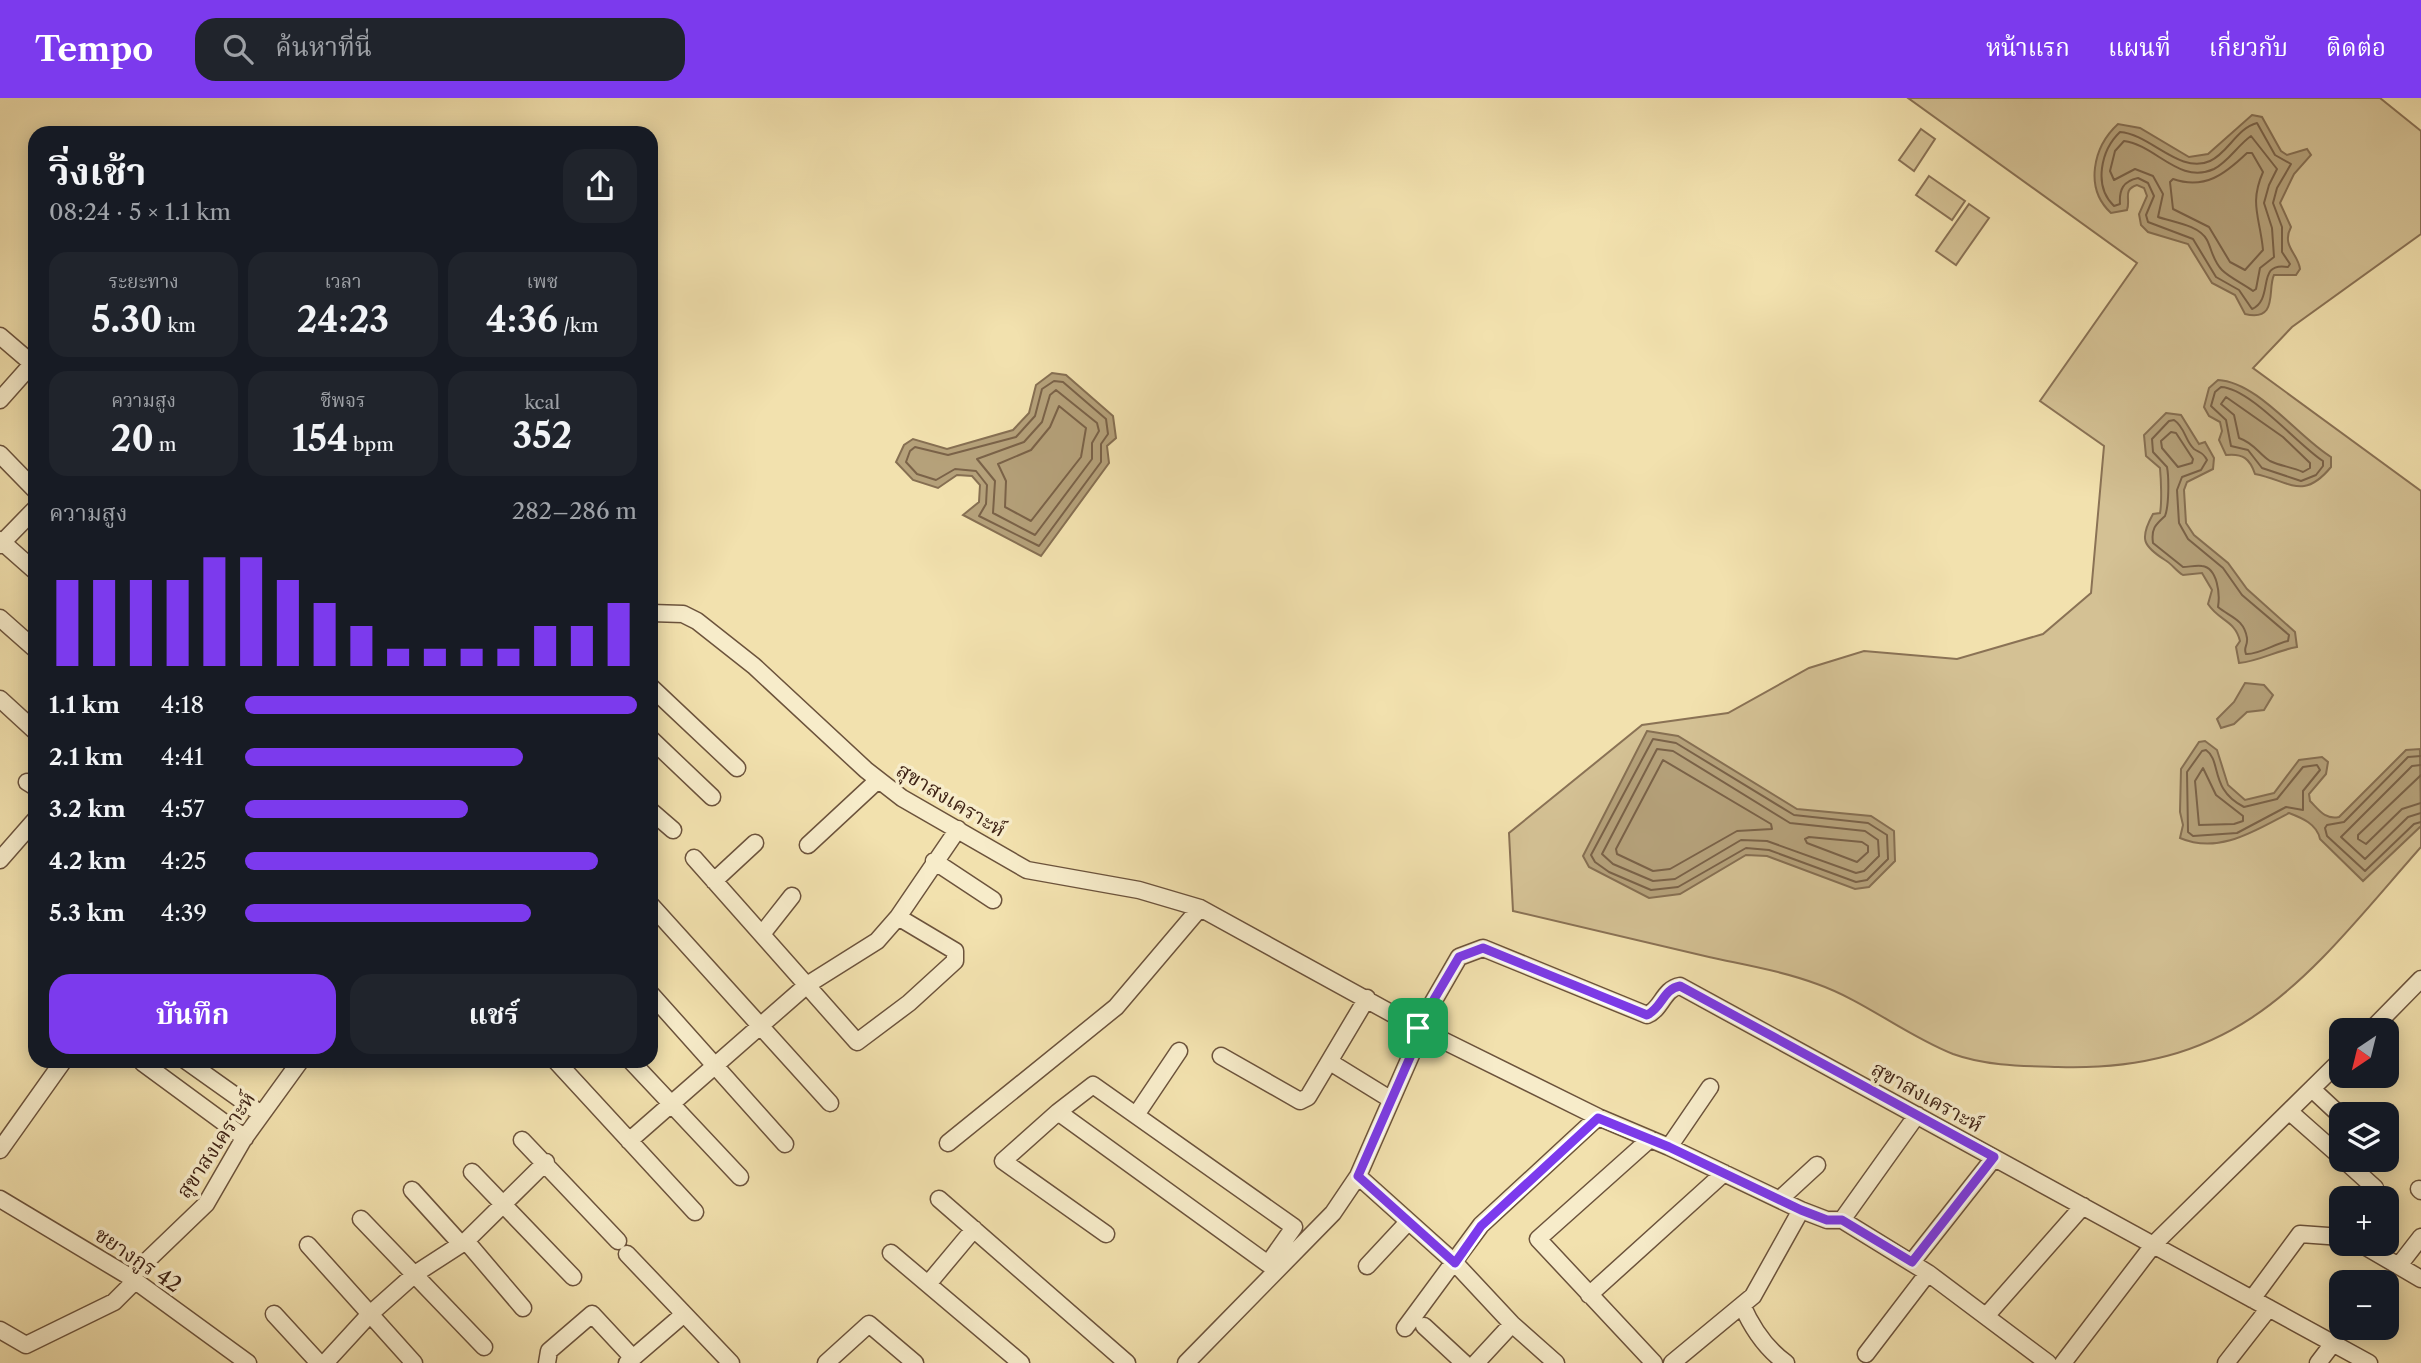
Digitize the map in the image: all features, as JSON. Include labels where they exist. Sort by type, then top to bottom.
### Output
[{"type":"street","points":[[0,336],[28,360]]},
{"type":"street","points":[[0,400],[28,371]]},
{"type":"street","points":[[0,454],[28,483]]},
{"type":"street","points":[[28,516],[1,542],[28,565]]},
{"type":"street","name":"สุขาสงเคราะห์","points":[[658,613],[684,614],[697,621],[754,666],[878,780],[902,798],[1027,870],[1139,890],[1200,908],[1420,1029],[1598,1118],[1669,1147],[1801,1210],[1827,1220],[1842,1220],[1928,1273],[2048,1363]]},
{"type":"street","points":[[0,618],[28,643]]},
{"type":"street","points":[[658,694],[737,768]]},
{"type":"street","points":[[0,699],[28,725]]},
{"type":"street","points":[[658,746],[712,797]]},
{"type":"street","points":[[808,845],[878,780]]},
{"type":"street","points":[[658,817],[673,830]]},
{"type":"street","points":[[629,1141],[807,985],[877,941],[898,917],[958,829]]},
{"type":"street","points":[[2,855],[28,832]]},
{"type":"street","points":[[714,881],[755,843]]},
{"type":"street","points":[[694,858],[858,1042],[909,1003],[955,961],[955,951],[898,917]]},
{"type":"street","points":[[934,861],[993,900]]},
{"type":"street","points":[[762,934],[792,896]]},
{"type":"street","points":[[948,1143],[1116,1007],[1200,908]]},
{"type":"street","points":[[658,913],[830,1103]]},
{"type":"street","name":"สุขาสงเคราะห์","points":[[1420,1029],[1459,957],[1483,948],[1647,1015],[1656,1009],[1667,992],[1680,986],[2369,1363]]},
{"type":"street","points":[[2384,1018],[2418,987]]},
{"type":"street","points":[[1221,1056],[1300,1101],[1308,1097],[1367,998]]},
{"type":"street","points":[[658,1002],[785,1144]]},
{"type":"street","points":[[1186,1363],[1333,1213],[1358,1176],[1420,1029]]},
{"type":"street","points":[[1136,1115],[1179,1051]]},
{"type":"street","points":[[1330,1062],[1390,1099]]},
{"type":"street","points":[[0,1150],[58,1068]]},
{"type":"street","points":[[150,1068],[245,1138]]},
{"type":"street","points":[[195,1068],[261,1114]]},
{"type":"street","name":"สุขาสงเคราะห์","points":[[0,1330],[26,1345],[114,1302],[132,1279],[206,1204],[245,1138],[295,1068]]},
{"type":"street","points":[[562,1068],[695,1212]]},
{"type":"street","points":[[637,1068],[740,1177]]},
{"type":"street","points":[[2063,1363],[2154,1244],[2329,1072]]},
{"type":"street","points":[[1058,1112],[1268,1264],[1294,1227],[1093,1085],[1058,1112],[1003,1161],[1106,1234]]},
{"type":"street","points":[[1669,1147],[1710,1087]]},
{"type":"street","points":[[2312,1089],[2329,1105]]},
{"type":"street","points":[[217,1118],[234,1095]]},
{"type":"street","points":[[2290,1112],[2329,1147]]},
{"type":"street","points":[[1842,1220],[1917,1115]]},
{"type":"street","points":[[1405,1328],[1481,1226],[1598,1118]]},
{"type":"street","points":[[1650,1139],[1538,1239],[1654,1363]]},
{"type":"street","points":[[522,1140],[546,1162],[731,1363]]},
{"type":"street","points":[[1912,1262],[1994,1157]]},
{"type":"street","points":[[274,1314],[328,1361],[369,1315],[415,1274],[492,1219],[504,1203],[546,1162]]},
{"type":"street","points":[[1780,1199],[1817,1165]]},
{"type":"street","points":[[472,1171],[573,1277]]},
{"type":"street","points":[[1589,1295],[1724,1172]]},
{"type":"street","points":[[2357,1172],[2373,1186]]},
{"type":"street","points":[[1358,1176],[1455,1263],[1513,1324],[1556,1363]]},
{"type":"street","points":[[412,1190],[523,1308]]},
{"type":"street","name":"ชยางกูร 42","points":[[0,1199],[132,1279],[248,1363]]},
{"type":"street","points":[[939,1199],[1127,1363]]},
{"type":"street","points":[[1987,1315],[2083,1206]]},
{"type":"street","points":[[1672,1363],[1753,1296],[1801,1210]]},
{"type":"street","points":[[361,1219],[484,1347]]},
{"type":"street","points":[[1367,1266],[1408,1222]]},
{"type":"street","points":[[928,1284],[974,1229]]},
{"type":"street","points":[[2252,1299],[2300,1234],[2329,1234]]},
{"type":"street","points":[[2400,1264],[2421,1237]]},
{"type":"street","points":[[1283,1242],[1297,1252]]},
{"type":"street","points":[[308,1245],[414,1363]]},
{"type":"street","points":[[891,1253],[1021,1363]]},
{"type":"street","points":[[2384,1256],[2421,1279]]},
{"type":"street","points":[[1866,1354],[1928,1273]]},
{"type":"street","points":[[1742,1305],[1749,1321],[1770,1352],[1786,1363]]},
{"type":"street","points":[[2226,1363],[2269,1308]]},
{"type":"street","points":[[547,1363],[549,1352],[588,1316],[596,1315],[630,1360],[684,1314]]},
{"type":"street","points":[[826,1363],[869,1324],[915,1363]]},
{"type":"street","points":[[1476,1363],[1513,1324]]},
{"type":"street","points":[[1424,1326],[1464,1363]]},
{"type":"street","points":[[2318,1363],[2334,1342]]},
{"type":"shaded area","points":[[1908,98],[2380,98],[2421,131],[2421,234],[2292,327],[2253,368],[2421,491],[2421,847],[2306,974],[2268,1006],[2225,1033],[2178,1053],[2122,1064],[2058,1067],[1978,1061],[1935,1046],[1852,999],[1804,979],[1513,911],[1509,833],[1642,725],[1728,713],[1809,668],[1864,651],[1957,659],[2043,634],[2091,593],[2104,446],[2040,401],[2137,263]]},
{"type":"shaded area","points":[[1921,129],[1935,139],[1914,171],[1899,160]]},
{"type":"shaded area","points":[[1929,176],[1965,201],[1952,220],[1916,195]]},
{"type":"shaded area","points":[[1969,204],[1989,218],[1956,265],[1936,251]]},
{"type":"water","points":[[2252,115],[2262,117],[2281,151],[2287,155],[2307,149],[2311,155],[2294,174],[2280,203],[2291,227],[2288,234],[2289,244],[2300,269],[2296,275],[2274,275],[2270,303],[2263,313],[2256,315],[2245,314],[2235,295],[2212,283],[2188,244],[2148,232],[2141,225],[2139,214],[2147,196],[2144,188],[2137,185],[2132,187],[2128,192],[2127,210],[2111,213],[2097,192],[2095,180],[2098,156],[2109,133],[2118,124],[2140,128],[2189,157],[2208,154]]},
{"type":"water","points":[[1052,373],[1066,375],[1113,416],[1116,438],[1107,446],[1109,463],[1041,556],[963,515],[979,502],[980,485],[972,476],[957,475],[938,488],[913,480],[896,462],[904,445],[913,439],[947,449],[1013,430],[1029,413],[1036,385]]},
{"type":"water","points":[[2218,380],[2233,383],[2263,400],[2331,457],[2331,467],[2312,483],[2296,486],[2255,474],[2245,458],[2226,455],[2219,440],[2222,431],[2220,422],[2209,416],[2204,407],[2209,388]]},
{"type":"water","points":[[2166,413],[2181,415],[2199,444],[2205,442],[2214,458],[2213,469],[2187,482],[2184,490],[2186,523],[2194,535],[2228,563],[2247,589],[2295,632],[2297,647],[2239,663],[2236,647],[2240,641],[2238,634],[2208,604],[2212,590],[2202,573],[2183,575],[2148,546],[2146,530],[2153,514],[2160,513],[2161,484],[2160,468],[2146,456],[2144,435]]},
{"type":"water","points":[[2245,683],[2264,685],[2273,695],[2264,710],[2247,712],[2234,724],[2221,728],[2217,719],[2234,702]]},
{"type":"water","points":[[1647,731],[1678,736],[1797,809],[1871,816],[1894,831],[1895,861],[1869,887],[1855,889],[1767,856],[1746,855],[1680,894],[1649,898],[1589,867],[1583,856]]},
{"type":"water","points":[[2205,741],[2217,750],[2228,785],[2245,800],[2274,793],[2299,760],[2322,757],[2328,762],[2326,774],[2309,794],[2310,801],[2323,814],[2334,818],[2339,817],[2406,750],[2420,749],[2421,826],[2363,881],[2320,839],[2312,825],[2289,813],[2250,833],[2223,842],[2195,843],[2180,838],[2183,825],[2180,812],[2181,769],[2199,742]]},
{"type":"route","points":[[1483,948],[1541,974],[1647,1015],[1656,1009],[1667,992],[1680,986],[1994,1157],[1912,1262],[1842,1220],[1827,1220],[1801,1210],[1669,1147],[1598,1118],[1481,1226],[1455,1263],[1358,1176],[1422,1030],[1418,1028],[1459,957],[1483,948]]}]
